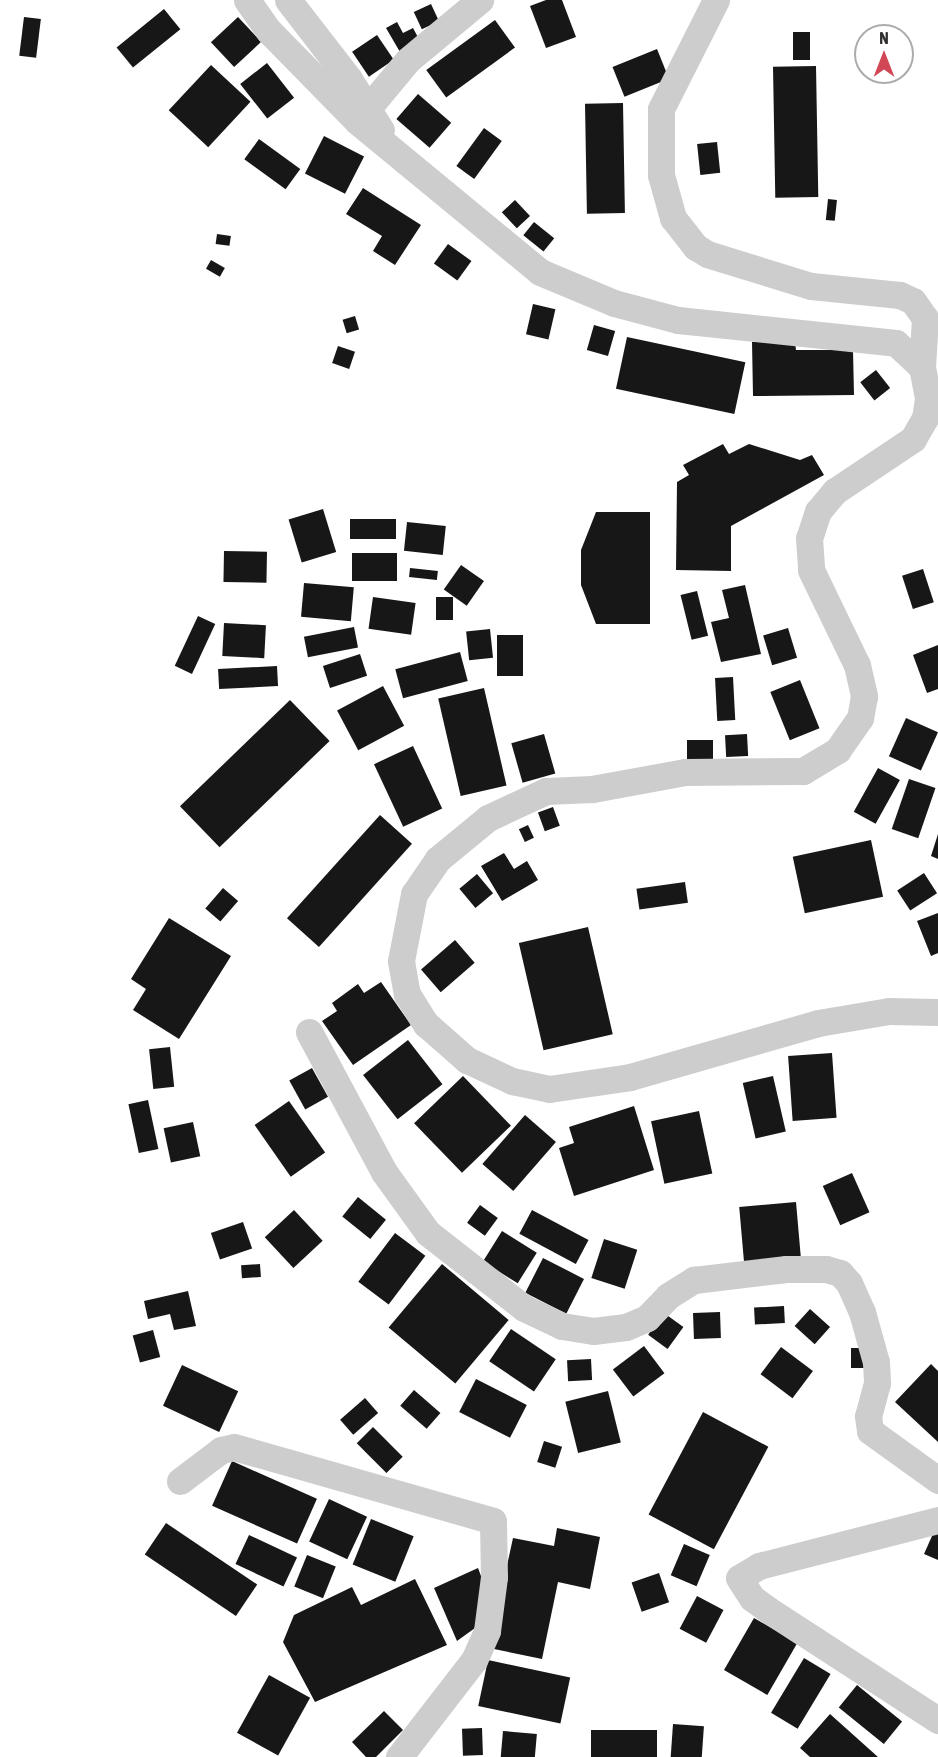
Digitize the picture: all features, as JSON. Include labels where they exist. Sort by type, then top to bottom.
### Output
[{"type":"street","points":[[247,0],[269,31],[393,152],[540,273],[614,303],[678,320],[729,328],[896,343],[922,367]]},
{"type":"street","points":[[288,0],[368,108],[393,152]]},
{"type":"street","points":[[368,108],[408,60],[480,0]]},
{"type":"street","points":[[716,0],[661,109],[661,175],[673,218],[696,247],[707,254],[811,286],[900,295],[913,301],[925,318],[922,367],[928,399],[925,418],[913,439],[835,491],[818,511],[809,538],[811,570],[857,665],[864,696],[860,718],[838,750],[803,771],[685,772],[592,789],[546,791],[488,818],[438,859],[414,894],[401,962],[407,994],[426,1024],[467,1060],[512,1081],[549,1089],[630,1077],[818,1023],[889,1011],[938,1012]]},
{"type":"street","points":[[309,1032],[384,1172],[428,1233],[524,1308],[562,1326],[593,1331],[626,1327],[647,1318],[668,1296],[694,1280],[786,1269],[826,1269],[840,1273],[849,1284],[862,1312],[876,1362],[877,1383],[868,1416],[870,1431],[938,1480]]},
{"type":"street","points":[[180,1481],[221,1450],[234,1447],[493,1521],[494,1577],[487,1631],[474,1660],[399,1757]]},
{"type":"street","points":[[938,1520],[759,1566],[740,1578],[752,1598],[767,1609],[938,1720]]},
{"type":"building","points":[[546,0],[562,0],[576,37],[546,48],[530,6]]},
{"type":"building","points":[[431,4],[439,21],[422,29],[414,12]]},
{"type":"building","points":[[164,9],[180,29],[133,68],[117,47]]},
{"type":"building","points":[[24,17],[41,19],[36,58],[19,56]]},
{"type":"building","points":[[238,17],[261,42],[234,67],[211,42]]},
{"type":"building","points":[[495,20],[515,48],[446,97],[426,70]]},
{"type":"building","points":[[397,22],[403,33],[413,28],[420,41],[400,52],[386,28]]},
{"type":"building","points":[[793,32],[810,32],[810,60],[793,60]]},
{"type":"building","points":[[377,35],[394,60],[369,77],[352,52]]},
{"type":"building","points":[[657,49],[669,79],[624,97],[612,67]]},
{"type":"building","points":[[267,63],[294,98],[267,119],[240,84]]},
{"type":"building","points":[[211,65],[250,102],[208,147],[169,110]]},
{"type":"building","points":[[816,66],[818,197],[775,198],[773,67]]},
{"type":"building","points":[[418,94],[451,123],[430,148],[396,119]]},
{"type":"building","points":[[623,103],[625,213],[587,214],[585,104]]},
{"type":"building","points":[[484,128],[502,141],[474,179],[456,166]]},
{"type":"building","points":[[324,136],[364,156],[345,194],[305,173]]},
{"type":"building","points":[[259,139],[300,169],[286,189],[244,159]]},
{"type":"building","points":[[717,142],[720,173],[700,175],[697,144]]},
{"type":"building","points":[[363,188],[421,225],[395,265],[373,251],[382,236],[346,214]]},
{"type":"building","points":[[828,199],[837,200],[835,221],[826,220]]},
{"type":"building","points":[[515,200],[530,216],[517,228],[502,212]]},
{"type":"building","points":[[534,222],[554,238],[544,252],[523,235]]},
{"type":"building","points":[[217,234],[231,236],[229,246],[216,244]]},
{"type":"building","points":[[448,244],[471,261],[457,280],[434,263]]},
{"type":"building","points":[[211,260],[225,268],[220,277],[206,269]]},
{"type":"building","points":[[533,304],[555,309],[548,339],[526,334]]},
{"type":"building","points":[[355,316],[359,329],[347,333],[343,320]]},
{"type":"building","points":[[594,325],[615,331],[608,356],[587,350]]},
{"type":"building","points":[[627,337],[745,362],[734,414],[616,389]]},
{"type":"building","points":[[795,341],[796,350],[853,350],[854,395],[753,396],[752,342]]},
{"type":"building","points":[[338,346],[355,352],[349,369],[332,363]]},
{"type":"building","points":[[876,370],[890,388],[874,400],[860,382]]},
{"type":"building","points":[[723,444],[729,454],[749,444],[800,460],[812,455],[824,475],[731,526],[731,571],[676,570],[677,482],[689,475],[683,465]]},
{"type":"building","points":[[323,509],[336,552],[302,563],[289,520]]},
{"type":"building","points":[[596,512],[650,512],[650,624],[596,624],[581,585],[581,550]]},
{"type":"building","points":[[350,519],[396,519],[396,539],[350,539]]},
{"type":"building","points":[[407,522],[446,526],[443,555],[404,551]]},
{"type":"building","points":[[224,551],[267,552],[266,583],[223,582]]},
{"type":"building","points":[[352,553],[397,553],[397,581],[352,581]]},
{"type":"building","points":[[461,565],[484,581],[467,606],[444,590]]},
{"type":"building","points":[[410,568],[438,571],[437,580],[409,577]]},
{"type":"building","points":[[923,569],[934,602],[913,609],[902,576]]},
{"type":"building","points":[[304,583],[354,587],[351,621],[301,617]]},
{"type":"building","points":[[745,585],[761,654],[721,662],[711,622],[729,618],[722,590]]},
{"type":"building","points":[[697,591],[708,636],[692,640],[681,595]]},
{"type":"building","points":[[373,597],[416,603],[411,635],[369,629]]},
{"type":"building","points":[[436,597],[453,597],[453,620],[436,620]]},
{"type":"building","points":[[198,616],[215,624],[192,674],[175,666]]},
{"type":"building","points":[[224,623],[266,625],[264,658],[222,656]]},
{"type":"building","points":[[354,627],[358,648],[308,657],[304,637]]},
{"type":"building","points":[[788,628],[797,658],[772,665],[763,636]]},
{"type":"building","points":[[490,629],[493,658],[469,660],[466,632]]},
{"type":"building","points":[[497,635],[523,635],[523,676],[497,676]]},
{"type":"building","points":[[938,645],[938,689],[927,693],[913,655]]},
{"type":"building","points":[[460,652],[468,681],[403,698],[395,669]]},
{"type":"building","points":[[360,654],[367,676],[330,688],[323,666]]},
{"type":"building","points":[[277,666],[278,686],[219,689],[218,669]]},
{"type":"building","points":[[733,677],[735,720],[717,721],[715,678]]},
{"type":"building","points":[[800,680],[819,728],[790,740],[770,692]]},
{"type":"building","points":[[383,686],[404,726],[358,750],[337,710]]},
{"type":"building","points":[[484,688],[506,785],[461,796],[438,699]]},
{"type":"building","points":[[290,700],[330,741],[220,847],[180,806]]},
{"type":"building","points":[[906,718],[938,732],[921,771],[889,756]]},
{"type":"building","points":[[544,734],[555,773],[523,783],[511,743]]},
{"type":"building","points":[[747,734],[748,756],[726,757],[725,735]]},
{"type":"building","points":[[687,740],[713,740],[713,763],[687,763]]},
{"type":"building","points":[[413,746],[442,809],[403,827],[374,764]]},
{"type":"building","points":[[878,768],[900,780],[876,824],[854,812]]},
{"type":"building","points":[[909,779],[935,788],[918,838],[892,829]]},
{"type":"building","points":[[553,807],[560,826],[545,831],[538,812]]},
{"type":"building","points":[[380,815],[412,844],[319,947],[287,918]]},
{"type":"building","points":[[528,825],[534,838],[525,842],[519,829]]},
{"type":"building","points":[[938,834],[938,859],[931,856]]},
{"type":"building","points":[[871,840],[883,897],[805,913],[793,857]]},
{"type":"building","points":[[504,853],[514,869],[527,861],[538,880],[502,901],[481,866]]},
{"type":"building","points":[[924,873],[937,893],[910,911],[897,890]]},
{"type":"building","points":[[477,874],[493,893],[475,908],[459,889]]},
{"type":"building","points":[[685,882],[688,903],[639,910],[636,889]]},
{"type":"building","points":[[223,888],[238,901],[220,921],[205,908]]},
{"type":"building","points":[[938,913],[938,953],[931,956],[917,921]]},
{"type":"building","points":[[169,918],[231,956],[179,1039],[133,1010],[146,989],[131,979]]},
{"type":"building","points":[[588,927],[613,1034],[544,1050],[519,943]]},
{"type":"building","points":[[455,940],[475,963],[441,992],[421,970]]},
{"type":"building","points":[[381,982],[411,1025],[353,1065],[322,1021],[337,1011],[332,1003],[358,984],[364,993]]},
{"type":"building","points":[[408,1040],[442,1084],[398,1119],[363,1075]]},
{"type":"building","points":[[170,1047],[174,1087],[153,1089],[149,1049]]},
{"type":"building","points":[[832,1053],[837,1118],[793,1121],[788,1056]]},
{"type":"building","points":[[312,1068],[328,1097],[305,1109],[289,1081]]},
{"type":"building","points":[[463,1076],[511,1126],[462,1173],[414,1123]]},
{"type":"building","points":[[773,1076],[786,1132],[756,1139],[743,1083]]},
{"type":"building","points":[[148,1100],[158,1149],[139,1153],[128,1104]]},
{"type":"building","points":[[289,1101],[325,1153],[291,1177],[255,1125]]},
{"type":"building","points":[[634,1106],[654,1170],[574,1196],[559,1148],[574,1143],[569,1127]]},
{"type":"building","points":[[699,1111],[712,1174],[664,1184],[651,1121]]},
{"type":"building","points":[[525,1115],[556,1142],[513,1191],[482,1164]]},
{"type":"building","points":[[193,1122],[200,1156],[171,1162],[164,1128]]},
{"type":"building","points":[[852,1173],[869,1212],[840,1225],[823,1186]]},
{"type":"building","points":[[358,1197],[386,1220],[370,1239],[342,1216]]},
{"type":"building","points":[[796,1202],[801,1259],[744,1264],[739,1207]]},
{"type":"building","points":[[480,1205],[498,1218],[485,1236],[467,1223]]},
{"type":"building","points":[[294,1210],[323,1241],[293,1268],[265,1237]]},
{"type":"building","points":[[532,1210],[589,1240],[576,1264],[519,1234]]},
{"type":"building","points":[[243,1222],[252,1248],[220,1260],[211,1233]]},
{"type":"building","points":[[502,1231],[537,1253],[518,1283],[483,1262]]},
{"type":"building","points":[[395,1233],[425,1256],[389,1305],[358,1282]]},
{"type":"building","points":[[604,1239],[637,1250],[625,1289],[591,1278]]},
{"type":"building","points":[[543,1258],[584,1279],[566,1314],[525,1293]]},
{"type":"building","points":[[260,1264],[261,1277],[242,1278],[241,1265]]},
{"type":"building","points":[[442,1264],[509,1320],[455,1384],[389,1328]]},
{"type":"building","points":[[188,1291],[196,1326],[174,1330],[170,1314],[148,1319],[144,1301]]},
{"type":"building","points":[[784,1306],[785,1323],[755,1325],[754,1308]]},
{"type":"building","points":[[810,1309],[830,1327],[815,1344],[795,1326]]},
{"type":"building","points":[[720,1312],[721,1338],[694,1339],[693,1313]]},
{"type":"building","points":[[664,1313],[683,1327],[668,1349],[648,1335]]},
{"type":"building","points":[[511,1329],[556,1359],[534,1392],[489,1361]]},
{"type":"building","points":[[153,1330],[160,1357],[140,1362],[133,1335]]},
{"type":"building","points":[[644,1346],[664,1373],[633,1397],[613,1369]]},
{"type":"building","points":[[781,1347],[813,1371],[792,1398],[761,1374]]},
{"type":"building","points":[[851,1348],[864,1348],[864,1368],[851,1368]]},
{"type":"building","points":[[591,1359],[592,1380],[568,1381],[567,1360]]},
{"type":"building","points":[[931,1364],[938,1371],[938,1442],[895,1402]]},
{"type":"building","points":[[182,1365],[238,1391],[219,1432],[163,1406]]},
{"type":"building","points":[[476,1379],[527,1405],[510,1438],[459,1412]]},
{"type":"building","points":[[414,1390],[440,1413],[427,1429],[400,1406]]},
{"type":"building","points":[[608,1391],[621,1442],[578,1453],[565,1402]]},
{"type":"building","points":[[365,1398],[378,1413],[353,1435],[340,1420]]},
{"type":"building","points":[[703,1412],[768,1447],[714,1549],[649,1514]]},
{"type":"building","points":[[373,1427],[403,1457],[386,1473],[357,1443]]},
{"type":"building","points":[[544,1441],[562,1447],[555,1468],[537,1462]]},
{"type":"building","points":[[232,1461],[317,1499],[297,1544],[212,1506]]},
{"type":"building","points":[[329,1499],[367,1517],[347,1559],[309,1542]]},
{"type":"building","points":[[371,1519],[414,1536],[395,1582],[353,1564]]},
{"type":"building","points":[[166,1523],[257,1585],[236,1616],[145,1555]]},
{"type":"building","points":[[936,1527],[938,1528],[938,1560],[924,1554]]},
{"type":"building","points":[[557,1528],[600,1537],[590,1589],[558,1582],[542,1659],[489,1648],[513,1538],[554,1546]]},
{"type":"building","points":[[249,1535],[297,1557],[284,1586],[235,1564]]},
{"type":"building","points":[[684,1544],[710,1555],[696,1586],[671,1575]]},
{"type":"building","points":[[307,1555],[336,1567],[323,1598],[294,1587]]},
{"type":"building","points":[[478,1568],[484,1584],[475,1628],[457,1641],[434,1588]]},
{"type":"building","points":[[659,1573],[669,1602],[642,1612],[632,1582]]},
{"type":"building","points":[[415,1579],[447,1645],[315,1702],[283,1642],[294,1615],[352,1587],[361,1605]]},
{"type":"building","points":[[697,1596],[723,1610],[706,1643],[680,1629]]},
{"type":"building","points":[[754,1618],[797,1643],[767,1695],[724,1670]]},
{"type":"building","points":[[804,1658],[831,1674],[798,1729],[771,1713]]},
{"type":"building","points":[[488,1660],[570,1677],[560,1723],[478,1706]]},
{"type":"building","points":[[269,1675],[310,1698],[278,1756],[237,1733]]},
{"type":"building","points":[[857,1685],[902,1722],[884,1744],[839,1708]]},
{"type":"building","points":[[384,1711],[403,1730],[376,1757],[366,1757],[352,1742]]},
{"type":"building","points":[[830,1714],[878,1757],[810,1757],[800,1748]]},
{"type":"building","points":[[673,1724],[704,1726],[702,1757],[671,1757]]},
{"type":"building","points":[[482,1728],[483,1755],[463,1756],[462,1729]]},
{"type":"building","points":[[591,1730],[657,1730],[657,1757],[591,1757]]},
{"type":"building","points":[[503,1731],[537,1734],[535,1757],[501,1757]]}]
